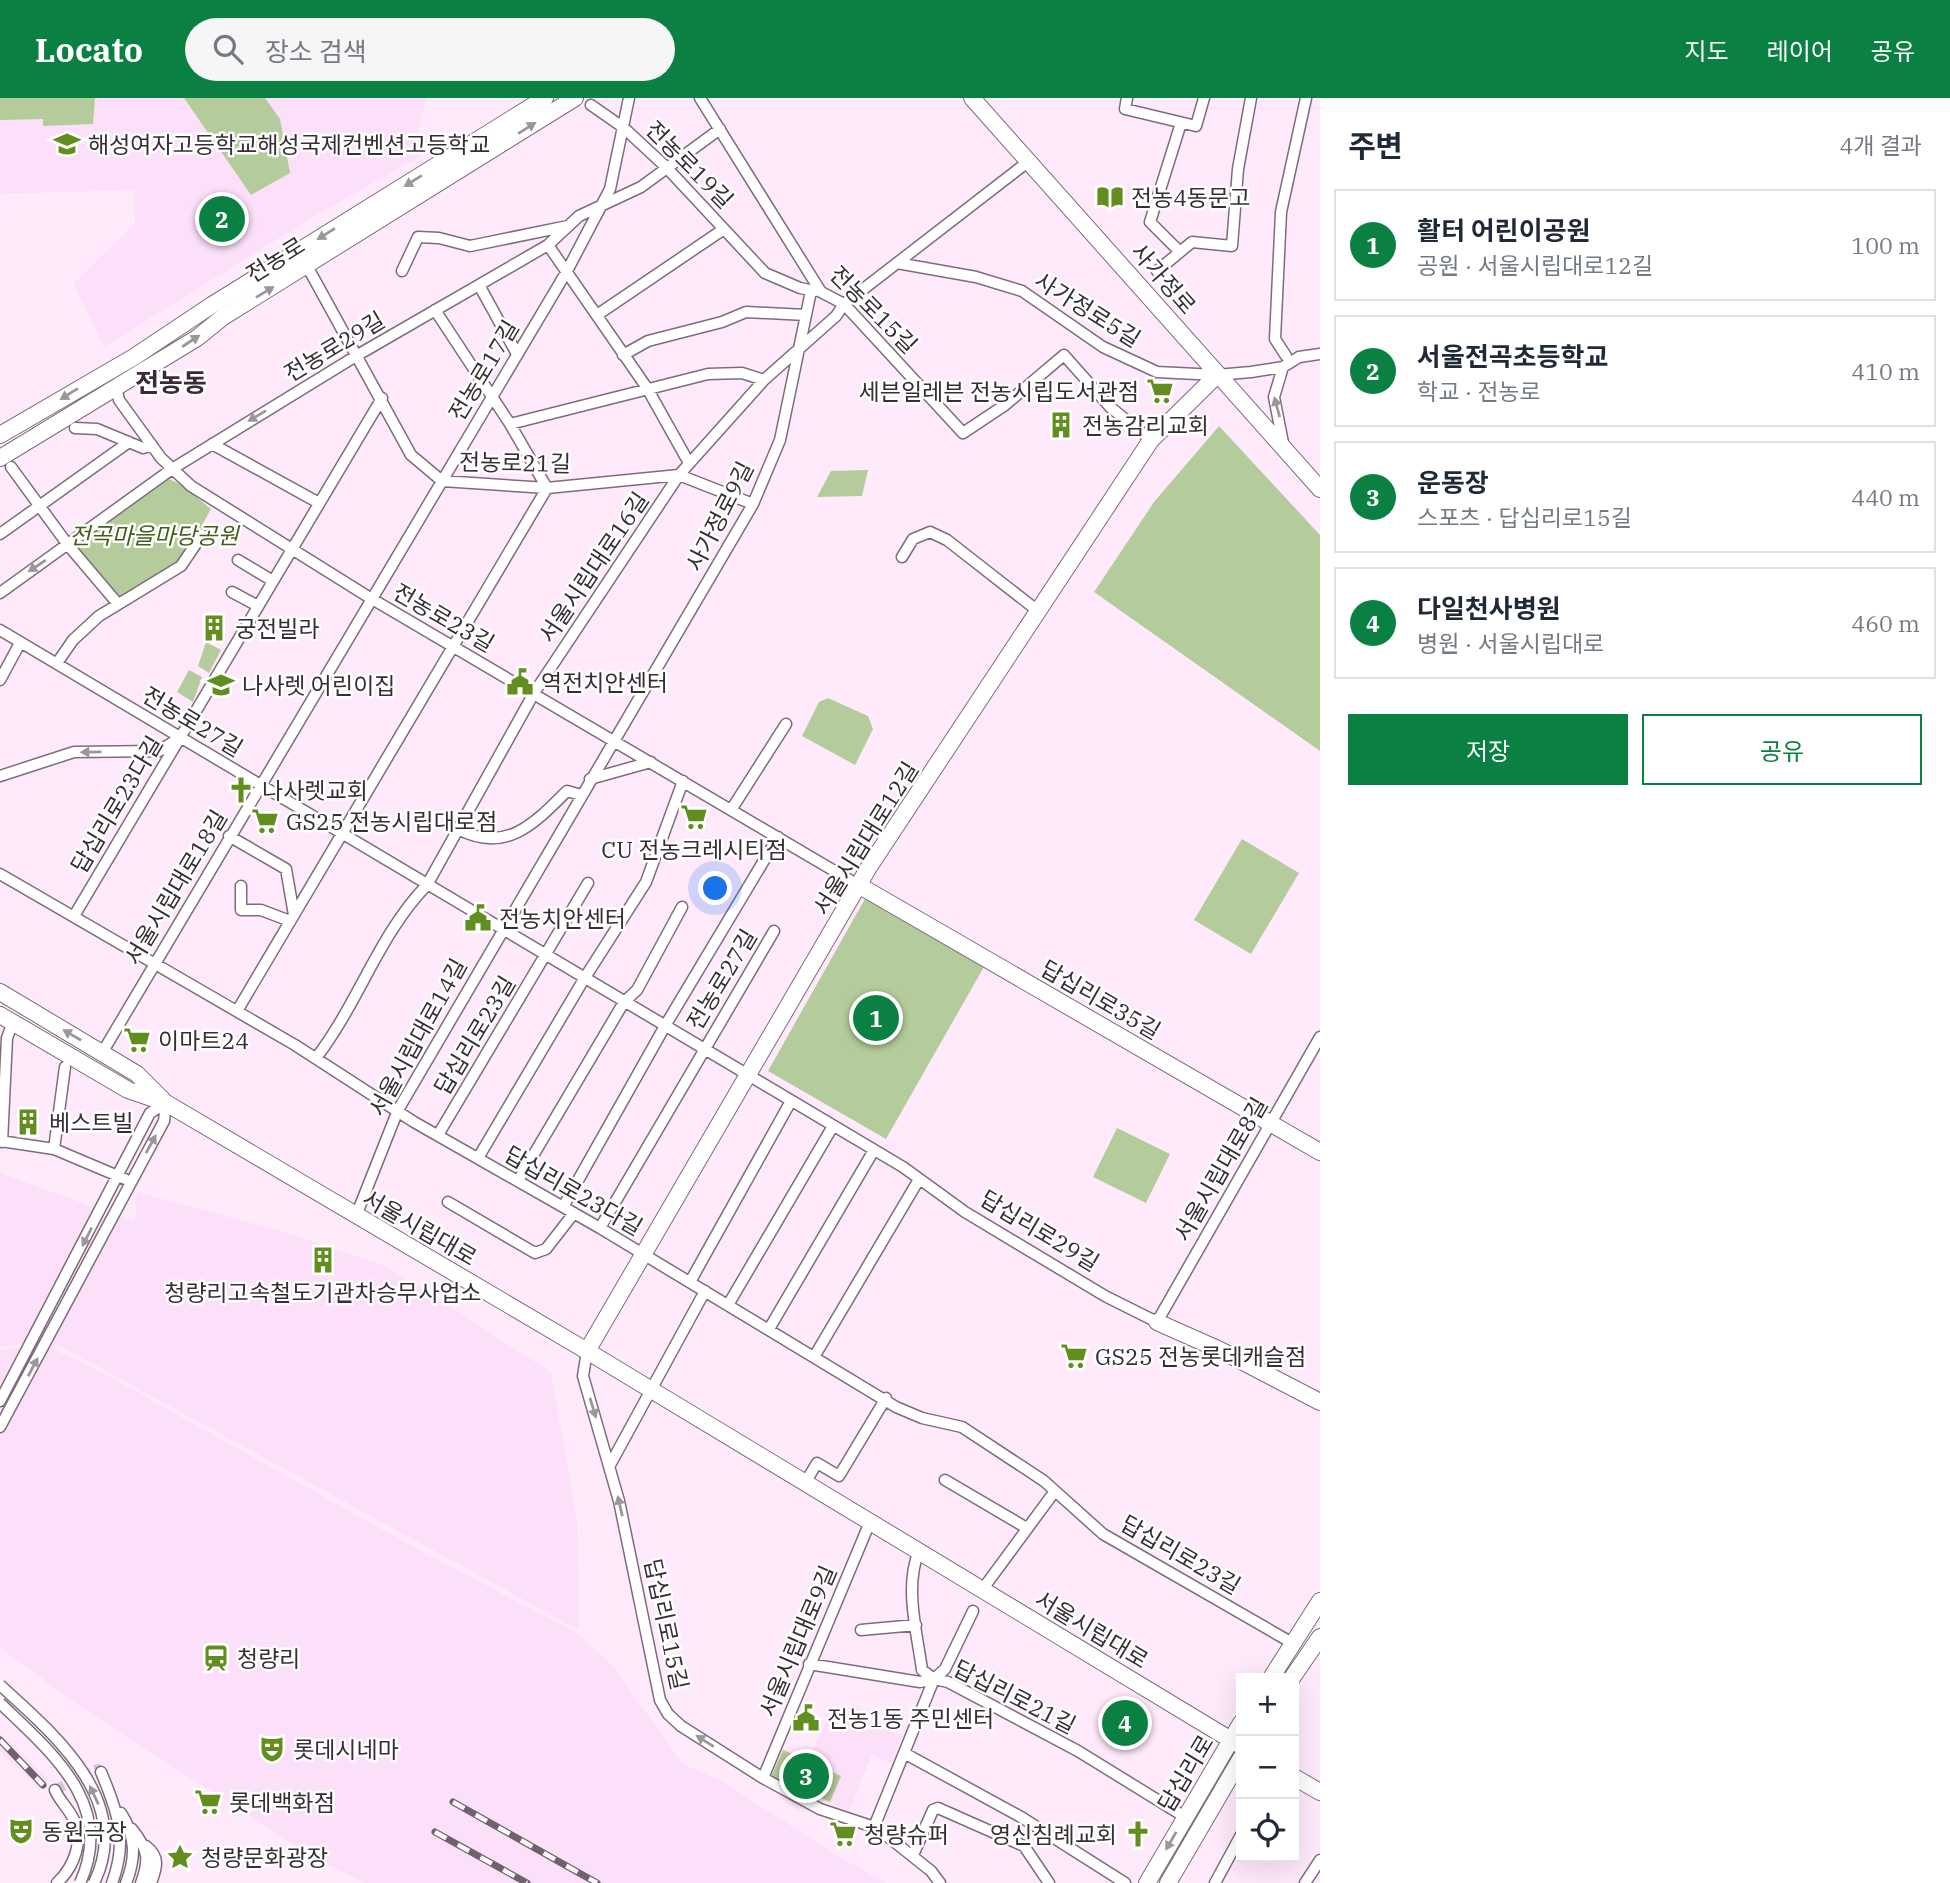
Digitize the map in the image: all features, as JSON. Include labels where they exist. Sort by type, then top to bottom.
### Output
[{"type":"main road","name":"전농로","points":[[0,435],[134,357],[212,305],[545,98]]},
{"type":"main road","name":"전농로","points":[[5,463],[116,387],[575,98]]},
{"type":"main road","name":"사가정로","points":[[972,98],[1320,489]]},
{"type":"main road","name":"서울시립대로12길","points":[[587,1351],[645,1257],[748,1075],[860,886],[1151,440],[1217,374]]},
{"type":"main road","name":"답십리로35길","points":[[860,886],[1320,1152]]},
{"type":"main road","name":"서울시립대로","points":[[0,992],[137,1074],[166,1103]]},
{"type":"main road","name":"서울시립대로","points":[[6,1019],[128,1090],[166,1103],[651,1389],[1236,1743]]},
{"type":"main road","name":"답십리로29길","points":[[1157,1322],[1220,1349],[1320,1402]]},
{"type":"main road","points":[[1274,1673],[1320,1601]]},
{"type":"main road","points":[[1295,1673],[1320,1637]]},
{"type":"main road","name":"답십리로","points":[[1147,1883],[1185,1817],[1236,1743]]},
{"type":"main road","name":"답십리로","points":[[1168,1883],[1236,1767]]},
{"type":"main road","points":[[1299,1780],[1320,1793]]},
{"type":"street","name":"전농로17길","points":[[372,599],[567,271],[610,188],[629,98]]},
{"type":"street","name":"전농로15길","points":[[700,98],[816,291],[844,304],[963,433],[1005,405],[1064,355],[1110,407],[1151,440]]},
{"type":"street","points":[[1127,98],[1125,109],[1196,126],[1204,98]]},
{"type":"street","points":[[1157,271],[1192,242],[1232,246],[1240,155],[1251,98]]},
{"type":"street","points":[[1284,449],[1274,397],[1284,361],[1275,339],[1281,212],[1307,98]]},
{"type":"street","name":"전농로19길","points":[[591,105],[624,128],[666,167],[765,273],[816,291]]},
{"type":"street","points":[[1180,252],[1150,222],[1181,123]]},
{"type":"street","name":"전농로29길","points":[[0,593],[172,469],[356,356],[548,245],[579,216],[641,187],[720,129]]},
{"type":"street","points":[[844,304],[1029,161]]},
{"type":"street","name":"전농로29길","points":[[402,271],[418,237],[439,238],[470,246],[568,226]]},
{"type":"street","name":"전농로19길","points":[[597,315],[724,229]]},
{"type":"street","points":[[548,245],[647,388],[690,463]]},
{"type":"street","name":"사가정로5길","points":[[897,263],[976,277],[1022,291],[1103,347],[1157,372],[1217,374],[1320,354]]},
{"type":"street","name":"전농로21길","points":[[307,266],[411,455],[442,481],[548,488],[679,475],[753,504]]},
{"type":"street","points":[[479,285],[517,354]]},
{"type":"street","name":"사가정로9길","points":[[613,740],[753,504],[780,440],[806,315],[816,291]]},
{"type":"street","name":"서울시립대로16길","points":[[316,1058],[339,1029],[381,949],[411,901],[427,885],[534,693],[679,475],[764,380],[836,316],[844,304]]},
{"type":"street","points":[[237,1011],[548,488],[510,424],[435,310]]},
{"type":"street","points":[[623,355],[648,341],[722,322],[746,312],[806,315]]},
{"type":"street","points":[[510,424],[709,374],[742,373],[764,380]]},
{"type":"street","name":"전농로23길","points":[[116,387],[119,400],[152,445],[191,486],[372,599],[860,886]]},
{"type":"street","name":"답십리로23다길","points":[[74,916],[382,398]]},
{"type":"street","points":[[75,428],[97,429],[143,448],[152,445]]},
{"type":"street","points":[[0,534],[129,442]]},
{"type":"street","points":[[212,444],[319,503]]},
{"type":"street","points":[[5,463],[68,545],[118,604]]},
{"type":"street","points":[[902,556],[913,539],[930,531],[947,540],[1038,611]]},
{"type":"street","points":[[57,663],[73,639],[118,604],[181,566],[201,536]]},
{"type":"street","points":[[238,560],[273,580]]},
{"type":"street","points":[[232,592],[258,606]]},
{"type":"street","name":"서울시립대로18길","points":[[103,1052],[372,599]]},
{"type":"street","name":"전농로27길","points":[[0,630],[748,1075]]},
{"type":"street","points":[[0,680],[20,643]]},
{"type":"street","points":[[731,810],[786,724]]},
{"type":"street","points":[[0,776],[74,752],[159,751],[180,737]]},
{"type":"street","name":"서울시립대로14길","points":[[356,1216],[398,1110],[613,740]]},
{"type":"street","points":[[590,779],[651,762]]},
{"type":"street","points":[[478,1158],[584,979],[646,882],[683,781]]},
{"type":"street","points":[[458,829],[474,837],[493,840],[522,831],[568,791],[581,796]]},
{"type":"street","points":[[229,836],[286,869],[292,918]]},
{"type":"street","name":"전농로27길","points":[[665,1027],[778,837]]},
{"type":"street","name":"답십리로23다길","points":[[0,874],[153,965],[237,1011],[438,1135],[600,1228],[814,1357],[922,1418],[962,1427],[1055,1491]]},
{"type":"street","points":[[545,956],[588,883]]},
{"type":"street","points":[[241,886],[242,910],[261,910],[292,918]]},
{"type":"street","points":[[517,1181],[624,1002],[637,990],[682,907]]},
{"type":"street","name":"전농로27길","points":[[704,1050],[775,930]]},
{"type":"street","name":"답십리로23길","points":[[438,1135],[545,956]]},
{"type":"street","name":"서울시립대로","points":[[1,1142],[6,1019]]},
{"type":"street","points":[[563,1207],[665,1027]]},
{"type":"street","name":"서울시립대로8길","points":[[1157,1322],[1320,1037]]},
{"type":"street","points":[[600,1228],[704,1050]]},
{"type":"street","points":[[54,1149],[65,1067]]},
{"type":"street","name":"답십리로29길","points":[[748,1075],[902,1167],[918,1181],[1105,1296],[1157,1322]]},
{"type":"street","points":[[690,1282],[791,1101]]},
{"type":"street","points":[[0,1401],[150,1113],[166,1103]]},
{"type":"street","points":[[0,1427],[164,1121],[166,1103]]},
{"type":"street","points":[[728,1305],[833,1126]]},
{"type":"street","points":[[1,1142],[54,1149],[131,1182]]},
{"type":"street","points":[[769,1329],[874,1150]]},
{"type":"street","points":[[814,1357],[918,1181]]},
{"type":"street","name":"서울시립대로","points":[[448,1202],[535,1253],[546,1249],[574,1213]]},
{"type":"street","points":[[610,1465],[705,1291]]},
{"type":"street","name":"답십리로15길","points":[[587,1351],[583,1376],[610,1465],[660,1700],[667,1714],[681,1726],[763,1777],[822,1810],[874,1826],[913,1855],[940,1883]]},
{"type":"street","points":[[805,1483],[817,1463],[839,1476],[886,1398]]},
{"type":"street","points":[[945,1480],[1025,1527]]},
{"type":"street","points":[[982,1590],[1025,1527],[1055,1491]]},
{"type":"street","name":"답십리로23길","points":[[1055,1491],[1103,1534],[1294,1644]]},
{"type":"street","name":"서울시립대로9길","points":[[763,1777],[870,1521]]},
{"type":"street","points":[[919,1551],[912,1567],[916,1625],[922,1670],[934,1679]]},
{"type":"street","points":[[874,1826],[934,1679],[945,1669],[973,1611]]},
{"type":"street","points":[[861,1630],[916,1625]]},
{"type":"street","name":"답십리로21길","points":[[809,1664],[920,1682],[934,1679],[948,1682],[1078,1751],[1185,1817]]},
{"type":"street","points":[[0,1685],[66,1751],[97,1799],[106,1827],[107,1850],[94,1883]]},
{"type":"street","points":[[0,1703],[64,1769],[82,1799],[93,1838],[92,1854],[80,1883]]},
{"type":"street","points":[[904,1753],[1021,1817],[1125,1883]]},
{"type":"street","points":[[101,1773],[116,1806],[131,1828],[155,1853],[157,1860],[151,1883]]},
{"type":"street","points":[[55,1790],[75,1820],[78,1839],[71,1866],[57,1883]]},
{"type":"street","points":[[111,1883],[121,1849],[121,1827],[116,1806]]},
{"type":"street","points":[[913,1855],[933,1810],[938,1808],[1024,1846],[1049,1883]]},
{"type":"street","points":[[126,1883],[134,1859],[131,1828]]},
{"type":"street","points":[[1214,1883],[1236,1844]]},
{"type":"street","points":[[141,1883],[147,1866],[146,1846]]},
{"type":"street","points":[[1305,1883],[1320,1860]]},
{"type":"shaded area","points":[[0,98],[426,98],[418,131],[426,153],[318,214],[104,347],[73,284],[135,224],[134,190],[0,194]]},
{"type":"shaded area","points":[[0,1173],[135,1222],[137,1192],[288,1233],[386,1266],[551,1372],[577,1520],[579,1630],[60,1346],[45,1345],[105,1374],[408,1544],[577,1633],[612,1665],[683,1764],[724,1782],[834,1854],[887,1883],[366,1883],[314,1858],[78,1705],[0,1648],[0,1351],[40,1345],[24,1343],[0,1347]]},
{"type":"shaded area","points":[[858,1705],[861,1718],[902,1735],[890,1763],[872,1755],[849,1811],[767,1776],[780,1747],[809,1760],[826,1720],[825,1713]]},
{"type":"shaded area","points":[[0,1733],[49,1780],[40,1788],[0,1752]]},
{"type":"green space","points":[[0,98],[95,98],[93,124],[43,126],[43,119],[0,120]]},
{"type":"green space","points":[[184,98],[265,98],[280,119],[290,173],[251,195]]},
{"type":"green space","points":[[1219,426],[1320,535],[1320,751],[1094,592],[1154,502]]},
{"type":"green space","points":[[868,470],[862,496],[817,497],[831,471]]},
{"type":"green space","name":"전곡마을마당공원","points":[[169,479],[182,485],[211,509],[181,563],[119,601],[73,547]]},
{"type":"green space","points":[[206,642],[221,650],[209,673],[198,666]]},
{"type":"green space","points":[[189,670],[202,677],[193,702],[177,692]]},
{"type":"green space","points":[[828,698],[868,716],[873,729],[855,765],[802,736],[819,702]]},
{"type":"green space","points":[[1242,839],[1299,873],[1251,954],[1194,920]]},
{"type":"green space","points":[[866,897],[985,965],[886,1139],[768,1071]]},
{"type":"green space","points":[[1117,1128],[1170,1154],[1146,1203],[1093,1177]]},
{"type":"green space","points":[[783,1750],[841,1776],[830,1802],[771,1777]]},
{"type":"tunnel","points":[[55,1790],[98,1769],[101,1772]]},
{"type":"railway","points":[[0,1740],[43,1785]]},
{"type":"railway","points":[[453,1802],[597,1883]]},
{"type":"railway","points":[[435,1832],[527,1883]]},
{"type":"place","name":"해성여자고등학교해성국제컨벤션고등학교","points":[[67,144]]},
{"type":"place","name":"전농4동문고","points":[[1110,197]]},
{"type":"place","name":"서울전곡초등학교","points":[[222,219]]},
{"type":"place","name":"세븐일레븐 전농시립도서관점","points":[[1160,391]]},
{"type":"place","name":"전농감리교회","points":[[1061,425]]},
{"type":"place","name":"궁전빌라","points":[[214,628]]},
{"type":"place","name":"역전치안센터","points":[[520,682]]},
{"type":"place","name":"나사렛 어린이집","points":[[221,685]]},
{"type":"place","name":"나사렛교회","points":[[241,790]]},
{"type":"place","name":"CU 전농크레시티점","points":[[694,817]]},
{"type":"place","name":"GS25 전농시립대로점","points":[[265,821]]},
{"type":"place","name":"전농치안센터","points":[[478,918]]},
{"type":"place","name":"활터 어린이공원","points":[[876,1018]]},
{"type":"place","name":"이마트24","points":[[137,1040]]},
{"type":"place","name":"베스트빌","points":[[28,1122]]},
{"type":"place","name":"청량리고속철도기관차승무사업소","points":[[323,1260]]},
{"type":"place","name":"GS25 전농롯데캐슬점","points":[[1074,1356]]},
{"type":"place","name":"청량리","points":[[216,1658]]},
{"type":"place","name":"전농1동 주민센터","points":[[806,1718]]},
{"type":"place","name":"다일천사병원","points":[[1125,1723]]},
{"type":"place","name":"롯데시네마","points":[[272,1749]]},
{"type":"place","name":"운동장","points":[[806,1776]]},
{"type":"place","name":"롯데백화점","points":[[208,1802]]},
{"type":"place","name":"동원극장","points":[[21,1831]]},
{"type":"place","name":"청량슈퍼","points":[[843,1834]]},
{"type":"place","name":"영신침례교회","points":[[1138,1834]]},
{"type":"place","name":"청량문화광장","points":[[180,1857]]},
{"type":"district","name":"전농동","points":[[171,382]]}]
